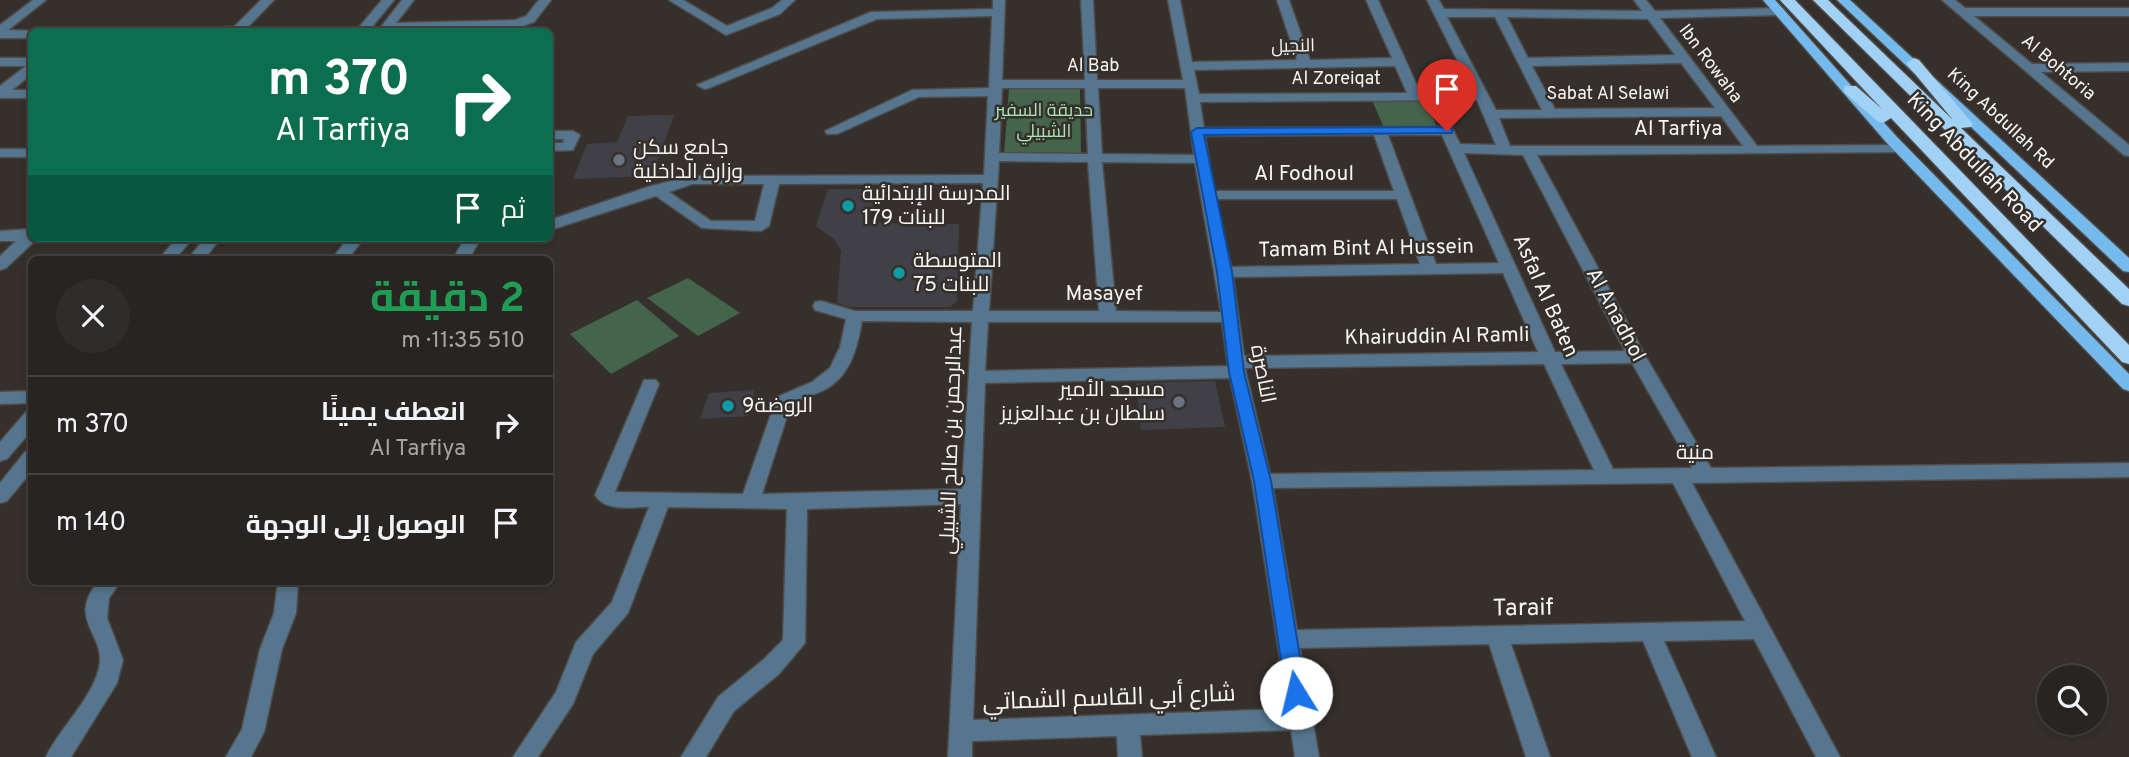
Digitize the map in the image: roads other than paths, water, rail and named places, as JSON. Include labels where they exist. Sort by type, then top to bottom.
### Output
[{"type":"highway","name":"King Abdullah Road","points":[[1820,0],[2123,294]]},
{"type":"highway","name":"King Abdullah Road","points":[[1778,4],[2129,356]]},
{"type":"highway","points":[[1914,64],[1965,124],[2061,221],[2123,294]]},
{"type":"highway","points":[[1850,89],[1894,127],[1964,198],[2063,289]]},
{"type":"main road","name":"King Abdullah Rd","points":[[1843,0],[2129,267]]},
{"type":"main road","points":[[1778,4],[1901,149],[2129,386]]},
{"type":"street","points":[[0,32],[40,0]]},
{"type":"street","points":[[239,28],[268,0]]},
{"type":"street","points":[[364,28],[388,0]]},
{"type":"street","points":[[386,28],[408,0]]},
{"type":"street","points":[[411,28],[517,24],[530,19],[545,0]]},
{"type":"street","points":[[675,0],[726,30],[776,11],[789,0]]},
{"type":"street","points":[[1087,0],[1095,160],[1108,317]]},
{"type":"street","name":"الناصرة","points":[[1174,0],[1187,66],[1200,159],[1224,272],[1228,317],[1237,367],[1262,481],[1307,757]]},
{"type":"street","points":[[1283,0],[1305,64]]},
{"type":"street","points":[[1372,0],[1415,96]]},
{"type":"street","points":[[1433,0],[1491,114],[1505,151]]},
{"type":"street","name":"Ibn Rowaha","points":[[1640,0],[1682,59],[1753,149]]},
{"type":"street","name":"Al Bohtoria","points":[[1948,0],[2129,152]]},
{"type":"street","points":[[1441,13],[1652,15],[1778,4]]},
{"type":"street","points":[[704,85],[875,15],[998,6]]},
{"type":"street","name":"عبدالرحمن بن صالح الشبيلي","points":[[960,757],[976,377],[992,157],[998,6]]},
{"type":"street","points":[[1964,12],[2129,12]]},
{"type":"street","points":[[1499,14],[1550,114]]},
{"type":"street","points":[[0,32],[28,33]]},
{"type":"street","points":[[1522,62],[1682,59]]},
{"type":"street","points":[[0,62],[28,65]]},
{"type":"street","name":"النجيل","points":[[1187,66],[1400,62]]},
{"type":"street","points":[[2030,68],[2129,66]]},
{"type":"street","points":[[0,94],[28,69]]},
{"type":"street","name":"Al Bab","points":[[832,131],[917,93],[1092,84],[1191,91]]},
{"type":"street","name":"Al Zoreiqat","points":[[1191,91],[1480,96]]},
{"type":"street","points":[[0,94],[28,94]]},
{"type":"street","name":"Sabat Al Selawi","points":[[1491,114],[1724,113]]},
{"type":"street","name":"Asfal Al Baten","points":[[1380,132],[1447,131],[1550,359],[1607,477]]},
{"type":"street","points":[[1197,132],[1380,132],[1429,267]]},
{"type":"street","points":[[553,135],[573,135],[568,147],[553,147]]},
{"type":"street","name":"Al Tarfiya","points":[[1455,148],[1505,151],[1901,149]]},
{"type":"street","name":"Al Anadhol","points":[[1528,151],[1637,357],[1706,476]]},
{"type":"street","points":[[0,153],[28,153]]},
{"type":"street","points":[[992,157],[1200,159]]},
{"type":"street","points":[[656,189],[707,225],[761,226],[774,179]]},
{"type":"street","points":[[553,224],[691,180],[989,179]]},
{"type":"street","name":"Al Fodhoul","points":[[1207,195],[1402,195]]},
{"type":"street","points":[[0,236],[28,235]]},
{"type":"street","points":[[0,265],[28,238]]},
{"type":"street","points":[[170,256],[182,242]]},
{"type":"street","points":[[198,256],[210,242]]},
{"type":"street","points":[[342,256],[353,242]]},
{"type":"street","name":"Tamam Bint Al Hussein","points":[[1224,272],[1429,267],[1509,268]]},
{"type":"street","name":"Masayef","points":[[821,306],[855,316],[1228,317]]},
{"type":"street","points":[[750,501],[783,401],[789,395],[818,386],[846,360],[855,316]]},
{"type":"street","name":"Khairuddin Al Ramli","points":[[976,377],[1237,367],[1637,357]]},
{"type":"street","points":[[650,384],[605,495],[611,499],[797,502],[973,496]]},
{"type":"street","points":[[0,398],[28,397]]},
{"type":"street","points":[[0,454],[28,422]]},
{"type":"street","points":[[0,496],[28,464]]},
{"type":"street","name":"منية","points":[[1262,481],[2129,470]]},
{"type":"street","points":[[1679,476],[1828,757]]},
{"type":"street","points":[[525,757],[565,697],[584,649],[621,607],[661,499]]},
{"type":"street","points":[[693,757],[726,704],[771,667],[794,643],[797,502]]},
{"type":"street","points":[[58,757],[106,683],[112,660],[96,618],[99,595],[108,585]]},
{"type":"street","points":[[238,757],[253,732],[271,649],[285,613],[288,585]]},
{"type":"street","name":"Taraif","points":[[1287,639],[1759,630]]},
{"type":"street","points":[[1650,633],[1704,757]]},
{"type":"street","points":[[1497,635],[1538,757]]},
{"type":"street","name":"شارع أبي القاسم الشماتي","points":[[961,731],[1301,719]]},
{"type":"street","points":[[1128,725],[1130,757]]},
{"type":"place","name":"جامع سكن وزارة الداخلية","points":[[619,160]]},
{"type":"place","name":"المدرسة الإبتدائية 179 للبنات","points":[[848,206]]},
{"type":"place","name":"المتوسطة 75 للبنات","points":[[899,273]]},
{"type":"place","name":"ٍمسجد الأمير سلطان بن عبدالعزيز","points":[[1179,402]]},
{"type":"place","name":"الروضة9","points":[[728,406]]},
{"type":"park label","name":"حديقة السفير الشبيلي","points":[[1044,121]]}]
